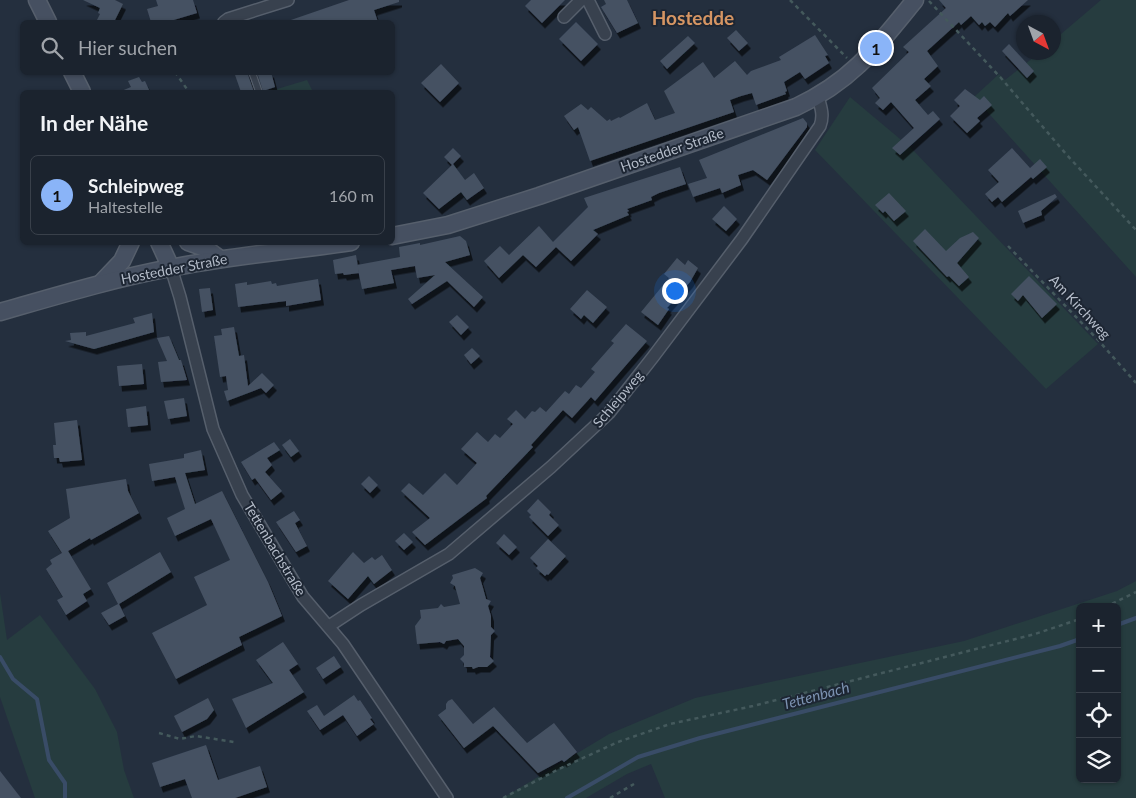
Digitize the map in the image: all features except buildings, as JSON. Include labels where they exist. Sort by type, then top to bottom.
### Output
[{"type":"main road","points":[[37,0],[47,20]]},
{"type":"main road","name":"Hostedder Straße","points":[[395,235],[448,225],[539,196],[796,107],[818,97],[857,68],[915,0]]},
{"type":"main road","points":[[74,75],[81,90]]},
{"type":"main road","points":[[101,284],[122,261],[130,245]]},
{"type":"main road","points":[[160,245],[170,268]]},
{"type":"main road","points":[[196,245],[205,248],[220,259]]},
{"type":"main road","name":"Hostedder Straße","points":[[0,312],[101,284],[170,268],[220,259],[328,245]]},
{"type":"street","points":[[234,20],[288,0]]},
{"type":"street","points":[[564,16],[580,0]]},
{"type":"street","points":[[588,0],[605,34]]},
{"type":"street","name":"Schleipweg","points":[[329,626],[361,605],[449,554],[544,473],[609,413],[742,239],[820,126],[822,114],[818,97]]},
{"type":"street","name":"Tettenbachstraße","points":[[170,268],[180,297],[213,429],[242,495],[304,597],[329,626],[447,798]]},
{"type":"lane","points":[[253,75],[258,90]]},
{"type":"path","points":[[790,0],[857,68]]},
{"type":"path","points":[[928,0],[1001,78],[1066,154],[1136,230]]},
{"type":"path","points":[[177,75],[188,90]]},
{"type":"path","name":"Am Kirchweg","points":[[1008,246],[1099,341],[1136,383]]},
{"type":"path","points":[[1113,603],[1136,592]]},
{"type":"path","points":[[503,798],[558,769],[618,742],[670,724],[753,706],[1035,634],[1076,620]]},
{"type":"path","points":[[159,733],[180,739],[196,736],[234,742]]},
{"type":"path","points":[[610,798],[634,784]]},
{"type":"green space","points":[[1101,0],[1136,0],[1136,277],[974,97],[999,74],[1005,80],[1030,60],[1061,60],[1061,34]]},
{"type":"green space","points":[[307,80],[312,90],[274,90]]},
{"type":"green space","points":[[850,97],[912,149],[1098,344],[1046,389],[815,150]]},
{"type":"green space","points":[[1136,581],[1136,798],[665,798],[651,764],[627,774],[586,798],[503,798],[609,734],[695,698],[964,641],[1076,604],[1076,783],[1121,783],[1121,603],[1080,603],[1117,591]]},
{"type":"green space","points":[[0,593],[7,640],[40,615],[95,689],[117,732],[124,770],[134,798],[35,798],[0,697]]},
{"type":"waterway","name":"Tettenbach","points":[[1121,624],[1136,618]]},
{"type":"waterway","name":"Tettenbach","points":[[567,798],[638,757],[700,738],[1076,640]]},
{"type":"waterway","name":"Tettenbach","points":[[0,657],[13,679],[37,699],[49,760],[65,783],[65,798]]},
{"type":"place","name":"Schleipweg","points":[[876,48]]},
{"type":"district","name":"Hostedde","points":[[693,18]]}]
